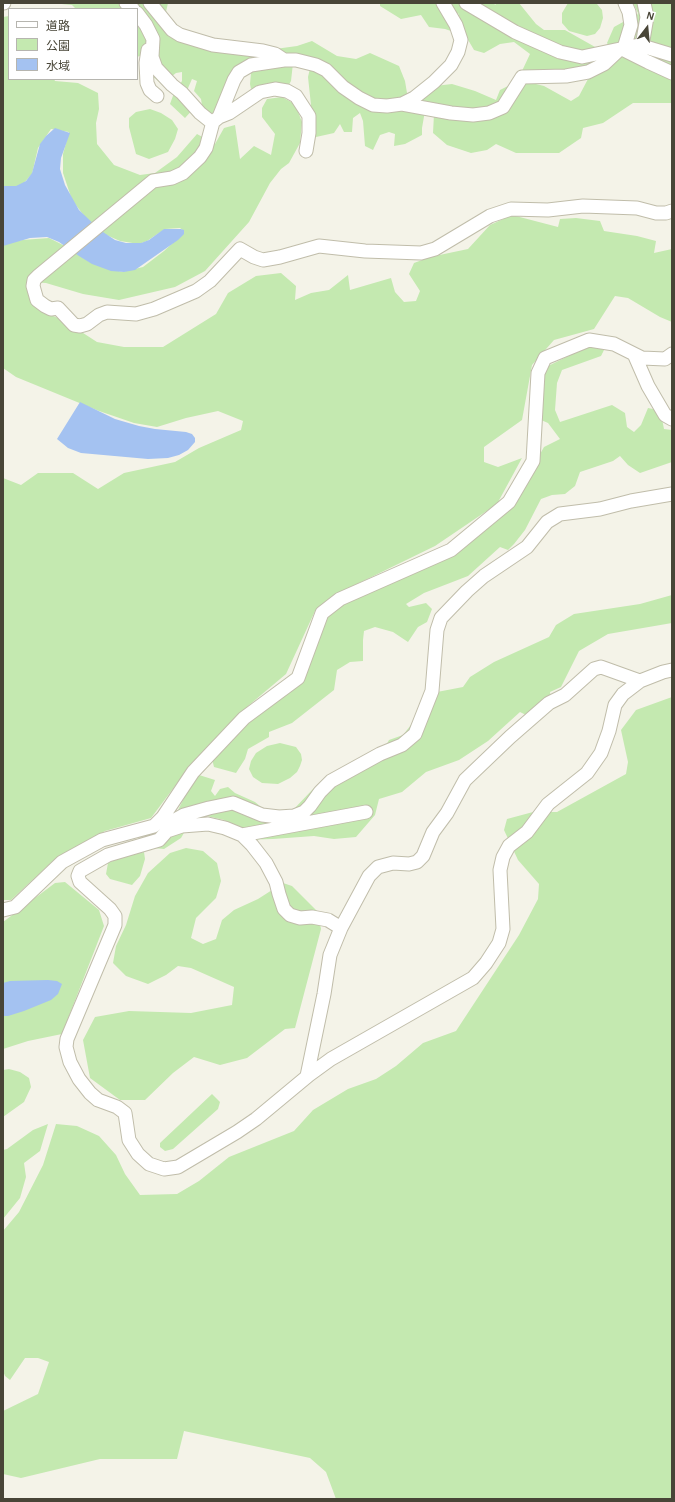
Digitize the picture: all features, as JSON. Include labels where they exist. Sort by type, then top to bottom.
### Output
[{"type":"street","points":[[150,3],[172,30],[180,35],[213,45],[263,51],[275,54],[284,60]]},
{"type":"street","points":[[402,104],[414,98],[434,82],[451,65],[458,52],[461,40],[456,25],[443,3]]},
{"type":"street","points":[[466,3],[515,32],[560,52],[582,57],[639,45],[672,55]]},
{"type":"street","points":[[625,3],[629,12],[631,25],[622,49],[604,64],[588,72],[566,76],[522,77],[503,107],[489,113],[451,113],[402,104],[386,106],[373,104],[359,98],[343,87],[326,70],[316,65],[296,60],[284,60],[251,65],[239,72],[234,80],[216,120],[206,148],[200,157],[183,173],[172,178],[153,181],[38,276],[34,280],[33,286],[37,300],[51,309],[58,308],[74,325],[80,326],[87,324],[99,315],[107,312],[136,314],[154,309],[196,291],[210,281],[240,249],[263,260],[280,257],[319,246],[365,251],[421,252],[434,249],[490,216],[511,209],[548,210],[583,206],[637,208],[661,213],[672,211]]},
{"type":"street","points":[[642,46],[647,17],[644,3]]},
{"type":"street","points":[[138,14],[146,25],[153,39],[152,57],[156,68],[200,113],[210,121],[216,120],[260,92],[275,89],[287,91],[296,96],[304,105],[309,116],[310,133],[306,151]]},
{"type":"street","points":[[152,37],[146,71],[147,83],[150,90],[157,96]]},
{"type":"street","points":[[622,49],[672,73]]},
{"type":"street","points":[[3,910],[15,907],[62,862],[102,840],[154,826],[164,817],[192,772],[244,718],[298,678],[322,613],[340,599],[451,550],[509,502],[533,461],[538,374],[545,358],[589,340],[614,344],[642,358],[665,359],[672,354]]},
{"type":"street","points":[[634,354],[648,386],[665,415],[672,419]]},
{"type":"street","points":[[672,494],[631,501],[600,509],[560,514],[546,522],[527,547],[484,576],[441,618],[437,630],[432,691],[415,734],[402,745],[380,754],[331,782],[320,792],[304,812],[294,816],[279,817],[262,815],[233,804],[209,808],[184,815],[174,820],[159,840],[108,855],[80,871],[78,876],[80,882],[110,909],[115,916],[115,925],[67,1039],[66,1048],[70,1062],[79,1079],[90,1093],[98,1100],[118,1107],[125,1113],[129,1140],[138,1154],[150,1164],[164,1169],[178,1167],[238,1132],[256,1119],[307,1076],[331,1059],[473,978],[486,963],[499,943],[503,929],[500,870],[503,857],[509,846],[527,832],[548,804],[587,773],[601,753],[609,731],[615,705],[623,694],[640,681],[672,670]]},
{"type":"street","points":[[307,1076],[324,994],[330,955],[341,928],[370,876],[378,867],[393,863],[409,864],[417,862],[423,856],[433,832],[447,813],[465,780],[510,737],[549,703],[565,695],[594,669],[601,667],[640,681]]},
{"type":"street","points":[[242,835],[366,812]]},
{"type":"street","points":[[167,831],[182,826],[208,824],[225,828],[242,835],[252,845],[266,864],[276,882],[284,909],[290,915],[300,918],[312,917],[328,920],[341,928]]},
{"type":"green space","points":[[51,3],[168,3],[164,21],[177,37],[275,49],[297,46],[312,41],[337,56],[356,59],[370,53],[399,66],[405,81],[407,93],[416,96],[435,86],[452,84],[475,91],[496,100],[500,90],[520,80],[544,86],[571,101],[579,96],[588,79],[604,60],[618,56],[650,65],[672,74],[672,103],[633,103],[603,123],[583,128],[581,138],[559,153],[516,153],[496,144],[487,150],[471,153],[447,145],[433,133],[434,114],[432,103],[425,111],[422,135],[405,144],[394,146],[395,134],[389,132],[380,135],[373,150],[365,146],[363,121],[360,113],[353,118],[352,132],[344,132],[340,124],[334,133],[316,137],[310,124],[311,105],[308,77],[311,64],[293,63],[291,81],[286,90],[269,83],[251,89],[251,73],[245,72],[221,115],[204,118],[201,99],[194,91],[197,81],[192,79],[185,95],[195,107],[185,118],[170,104],[174,93],[182,81],[182,72],[176,73],[162,84],[151,75],[147,53],[138,57],[138,8],[75,8],[72,5]]},
{"type":"green space","points":[[380,3],[494,3],[495,5],[497,3],[519,3],[536,24],[544,30],[565,30],[604,52],[585,70],[522,71],[530,54],[514,42],[500,44],[484,53],[474,50],[467,38],[458,13],[453,18],[454,32],[429,27],[421,15],[401,19],[380,6]]},
{"type":"green space","points":[[568,3],[597,4],[602,10],[603,18],[600,28],[595,34],[587,36],[569,31],[562,23],[562,13]]},
{"type":"green space","points":[[633,3],[672,3],[672,70],[611,49],[607,43],[614,27],[623,22],[635,20],[638,13]]},
{"type":"green space","points":[[8,16],[8,80],[54,80],[78,83],[98,93],[99,109],[96,123],[97,144],[114,165],[140,175],[155,173],[177,157],[197,134],[215,144],[224,128],[235,125],[240,159],[254,146],[271,155],[275,134],[262,117],[262,108],[267,99],[282,97],[295,104],[302,122],[300,143],[289,163],[281,169],[270,183],[249,222],[205,271],[175,287],[119,300],[83,294],[46,283],[29,282],[28,294],[41,311],[63,320],[97,342],[124,347],[163,347],[216,314],[228,293],[256,276],[281,273],[296,286],[295,300],[311,293],[329,290],[348,275],[350,290],[391,278],[395,292],[404,302],[416,301],[420,291],[409,274],[414,263],[430,257],[468,249],[490,225],[512,215],[558,227],[560,219],[576,218],[600,221],[604,231],[637,236],[656,241],[654,253],[672,249],[672,322],[660,317],[628,298],[615,296],[594,329],[554,340],[532,365],[522,420],[484,447],[484,462],[498,467],[522,458],[497,504],[435,546],[353,586],[315,611],[286,674],[248,706],[187,770],[151,818],[105,831],[55,859],[11,900],[3,900],[3,478],[21,485],[38,473],[73,473],[98,489],[124,473],[175,462],[199,448],[241,430],[243,421],[218,411],[186,418],[157,427],[134,423],[99,411],[16,377],[3,368],[3,244],[22,240],[49,238],[65,246],[88,261],[122,272],[143,267],[164,251],[184,231],[180,228],[165,229],[147,241],[139,244],[120,241],[104,234],[85,217],[72,200],[63,173],[63,154],[69,132],[51,129],[38,148],[32,174],[21,186],[3,188],[3,17]]},
{"type":"green space","points":[[150,109],[161,113],[172,120],[178,129],[175,139],[168,152],[149,159],[136,154],[129,127],[129,118],[136,112]]},
{"type":"green space","points":[[596,347],[604,350],[601,356],[562,370],[557,383],[555,410],[560,422],[612,405],[625,413],[627,427],[634,432],[641,425],[648,408],[658,410],[664,429],[672,430],[672,462],[640,473],[628,465],[620,456],[613,461],[580,472],[575,486],[565,494],[552,495],[541,499],[525,530],[508,550],[500,547],[468,576],[424,593],[406,604],[409,607],[426,603],[432,609],[427,622],[418,627],[408,642],[393,632],[375,627],[364,631],[363,661],[350,662],[337,670],[334,690],[292,723],[269,732],[269,737],[248,749],[245,759],[236,773],[214,767],[212,759],[236,730],[295,684],[325,618],[334,608],[454,552],[512,503],[544,447],[560,439],[548,423],[541,420],[543,377],[548,366],[585,348]]},
{"type":"green space","points":[[672,595],[672,623],[608,634],[579,651],[561,687],[550,692],[551,699],[526,715],[520,712],[488,741],[459,760],[426,772],[402,792],[379,799],[375,815],[356,837],[334,839],[314,836],[240,840],[224,820],[207,816],[192,819],[181,838],[164,849],[153,848],[149,835],[160,830],[176,814],[189,788],[199,775],[215,780],[211,791],[215,796],[220,789],[228,787],[235,793],[255,802],[266,811],[293,810],[313,789],[335,773],[384,749],[389,740],[403,735],[437,692],[463,687],[470,677],[494,662],[549,637],[556,625],[574,614],[640,604]]},
{"type":"green space","points":[[672,697],[672,1499],[336,1499],[326,1472],[310,1458],[184,1431],[177,1459],[100,1459],[21,1478],[3,1474],[3,1411],[38,1394],[49,1362],[38,1358],[25,1358],[10,1380],[5,1376],[3,1371],[3,1231],[19,1212],[43,1165],[56,1124],[77,1126],[99,1136],[116,1155],[125,1174],[140,1195],[177,1194],[199,1181],[229,1157],[294,1131],[313,1110],[348,1089],[376,1079],[396,1066],[423,1043],[456,1031],[519,935],[538,899],[539,884],[518,860],[504,830],[507,819],[533,812],[557,812],[626,774],[628,762],[621,730],[636,710]]},
{"type":"green space","points":[[280,743],[296,747],[301,754],[302,760],[300,766],[297,772],[290,778],[278,784],[262,783],[253,777],[249,769],[251,761],[256,753],[267,746]]},
{"type":"green space","points":[[186,848],[203,851],[217,863],[221,881],[216,898],[196,918],[191,938],[203,944],[216,939],[222,920],[234,910],[258,899],[283,883],[292,886],[318,912],[321,929],[295,1028],[285,1029],[247,1058],[220,1065],[194,1057],[173,1073],[145,1100],[120,1100],[90,1078],[83,1040],[95,1017],[129,1011],[191,1013],[232,1005],[234,987],[191,968],[178,966],[166,975],[148,984],[126,976],[113,963],[116,946],[126,925],[135,896],[148,873],[170,853]]},
{"type":"green space","points":[[144,852],[145,859],[140,876],[132,885],[110,879],[106,874],[108,863],[122,857]]},
{"type":"green space","points":[[65,882],[99,910],[104,926],[62,1034],[28,1041],[3,1049],[3,922],[55,883]]},
{"type":"green space","points":[[9,1069],[20,1072],[29,1078],[31,1087],[24,1102],[3,1117],[3,1070]]},
{"type":"green space","points":[[212,1094],[220,1102],[218,1109],[173,1149],[165,1151],[160,1147],[160,1143]]},
{"type":"green space","points":[[48,1124],[40,1151],[24,1163],[26,1177],[20,1198],[3,1219],[3,1150],[7,1149],[33,1130]]},
{"type":"water","points":[[55,128],[70,133],[61,158],[60,169],[65,185],[79,210],[100,230],[115,240],[126,243],[141,243],[149,240],[164,229],[181,229],[184,230],[184,234],[178,240],[135,270],[124,272],[111,271],[92,264],[59,242],[47,237],[30,238],[3,246],[3,186],[16,186],[26,181],[32,173],[40,144]]},
{"type":"water","points":[[80,402],[115,419],[139,426],[192,434],[195,438],[195,442],[188,450],[179,455],[168,458],[148,459],[81,453],[68,448],[57,439]]},
{"type":"water","points":[[10,981],[57,981],[62,984],[58,994],[51,1000],[24,1011],[3,1016],[3,983]]}]
